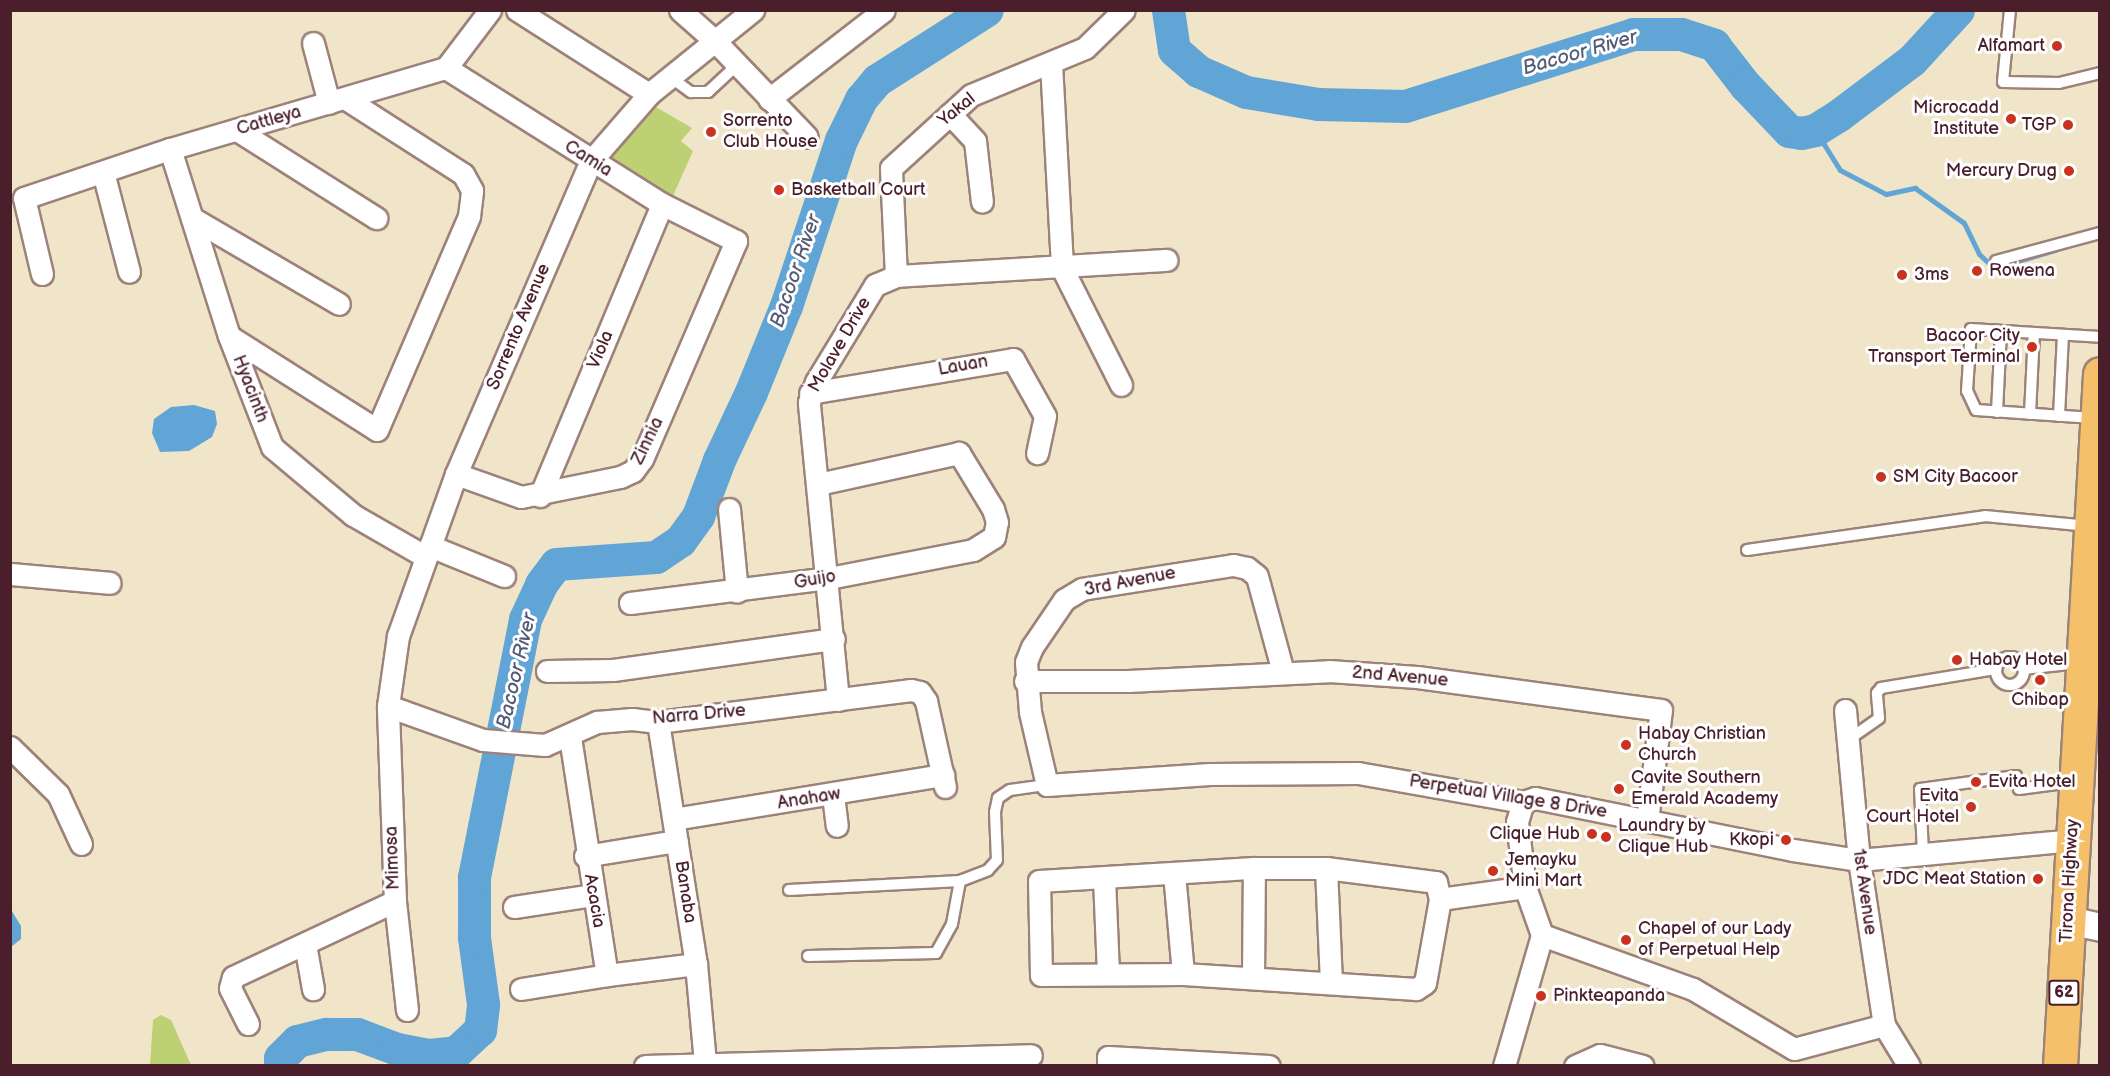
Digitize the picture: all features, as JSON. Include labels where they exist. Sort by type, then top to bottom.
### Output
[{"type":"main road","name":"Tirona Highway","points":[[2060,1065],[2082,662],[2095,525],[2100,374]]},
{"type":"street","points":[[446,68],[490,10]]},
{"type":"street","points":[[517,10],[649,94]]},
{"type":"street","points":[[680,10],[714,40],[807,136]]},
{"type":"street","name":"Sorrento Avenue","points":[[388,706],[398,636],[456,474],[591,161],[649,94],[753,10]]},
{"type":"street","points":[[769,99],[884,10]]},
{"type":"street","name":"Yakal","points":[[896,276],[891,168],[971,95],[1084,48],[1124,10]]},
{"type":"street","points":[[229,336],[377,430],[469,216],[472,190],[469,180],[338,101],[313,44]]},
{"type":"street","points":[[1051,63],[1062,268],[1121,385]]},
{"type":"street","name":"Cattleya","points":[[42,274],[24,198],[170,149],[446,68]]},
{"type":"street","name":"Camia","points":[[446,68],[662,204],[736,241]]},
{"type":"street","points":[[950,114],[972,135],[978,147],[982,202]]},
{"type":"street","points":[[237,130],[376,218]]},
{"type":"street","name":"Hyacinth","points":[[170,149],[229,336],[272,447],[353,515],[428,552],[504,576]]},
{"type":"street","points":[[103,172],[129,272]]},
{"type":"street","name":"Viola","points":[[540,496],[662,204]]},
{"type":"street","points":[[192,218],[339,304]]},
{"type":"street","name":"Zinnia","points":[[456,474],[504,493],[540,496],[620,477],[638,465],[736,241]]},
{"type":"street","name":"Molave Drive","points":[[838,700],[829,578],[810,393],[875,285],[896,276],[1167,260]]},
{"type":"street","name":"Lauan","points":[[810,393],[1013,360],[1045,416],[1037,453]]},
{"type":"street","name":"Guijo","points":[[630,603],[738,592],[829,578],[973,549],[994,537],[997,522],[993,509],[958,453],[818,484]]},
{"type":"street","points":[[729,509],[738,592]]},
{"type":"street","name":"3rd Avenue","points":[[1047,785],[1025,681],[1032,647],[1064,600],[1082,589],[1233,565],[1247,568],[1257,576],[1283,672]]},
{"type":"street","points":[[10,574],[111,583]]},
{"type":"street","points":[[548,671],[613,670],[834,639]]},
{"type":"street","name":"2nd Avenue","points":[[1025,681],[1128,681],[1283,672],[1417,677],[1661,710],[1647,821]]},
{"type":"street","name":"Narra Drive","points":[[388,706],[483,740],[545,745],[570,737],[597,722],[632,719],[658,722],[910,690],[920,692],[926,700],[944,781]]},
{"type":"street","name":"Mimosa","points":[[388,706],[395,901],[407,1010]]},
{"type":"street","name":"1st Avenue","points":[[1845,710],[1859,860],[1884,1025],[1909,1065]]},
{"type":"street","name":"Banaba","points":[[658,722],[696,963],[705,1063]]},
{"type":"street","name":"Acacia","points":[[570,737],[585,856],[607,975]]},
{"type":"street","points":[[10,747],[58,794],[81,844]]},
{"type":"street","name":"Perpetual Village 8 Drive","points":[[1047,785],[1210,774],[1358,773],[1523,802],[1535,798],[1859,860],[2073,840]]},
{"type":"street","name":"Anahaw","points":[[674,819],[944,781]]},
{"type":"street","points":[[833,795],[837,826]]},
{"type":"street","points":[[1504,1065],[1542,935],[1525,887],[1517,822],[1523,802]]},
{"type":"street","points":[[585,856],[677,841]]},
{"type":"street","points":[[1253,976],[1254,868]]},
{"type":"street","points":[[1254,868],[1326,868],[1436,882],[1440,899],[1422,987],[1331,983],[1253,976],[1041,975],[1039,881],[1254,868]]},
{"type":"street","points":[[1326,868],[1331,983]]},
{"type":"street","points":[[1174,873],[1183,974]]},
{"type":"street","points":[[1104,878],[1108,974]]},
{"type":"street","points":[[1440,899],[1525,887]]},
{"type":"street","points":[[514,907],[592,895]]},
{"type":"street","points":[[248,1024],[230,988],[233,977],[395,901]]},
{"type":"street","points":[[2068,920],[2100,927]]},
{"type":"street","points":[[1542,935],[1693,989],[1794,1049],[1884,1025]]},
{"type":"street","points":[[305,944],[313,989]]},
{"type":"street","points":[[521,989],[696,963]]},
{"type":"street","points":[[645,1065],[1030,1055]]},
{"type":"street","points":[[1575,1065],[1600,1055],[1643,1065]]},
{"type":"street","points":[[1108,1061],[1269,1065]]},
{"type":"lane","points":[[2010,10],[2003,82],[2059,83],[2100,73]]},
{"type":"lane","points":[[670,77],[690,92],[708,92],[737,65]]},
{"type":"lane","points":[[1996,261],[2100,233]]},
{"type":"lane","points":[[2098,415],[2059,416],[1976,410],[1970,402],[1969,360],[1971,329],[2100,338]]},
{"type":"lane","points":[[1997,412],[2001,331]]},
{"type":"lane","points":[[2030,414],[2034,333]]},
{"type":"lane","points":[[2059,416],[2063,335]]},
{"type":"lane","points":[[1747,550],[1985,516],[2095,525]]},
{"type":"lane","points":[[1848,740],[1879,718],[1877,693],[1881,688],[1996,669],[2004,658],[2012,657],[2024,669]]},
{"type":"lane","points":[[2024,669],[2082,662]]},
{"type":"lane","points":[[1996,669],[1998,678],[2010,684],[2018,681],[2024,669]]},
{"type":"lane","points":[[1923,854],[1920,789],[2016,776],[2019,789],[2076,782]]},
{"type":"lane","points":[[789,890],[960,880],[988,870],[997,860],[994,812],[998,798],[1010,790],[1047,785]]},
{"type":"lane","points":[[808,956],[936,952],[952,924],[960,880]]},
{"type":"green space","points":[[656,107],[692,128],[681,141],[693,151],[672,198],[608,155]]},
{"type":"green space","points":[[161,1015],[171,1020],[191,1065],[150,1065],[153,1020]]},
{"type":"water","points":[[194,405],[215,411],[217,424],[212,437],[189,451],[160,452],[152,433],[154,419],[171,407]]},
{"type":"water","points":[[10,908],[21,926],[21,939],[11,947]]},
{"type":"waterway","name":"Bacoor River","points":[[280,1066],[280,1058],[297,1041],[326,1034],[357,1034],[397,1049],[429,1055],[456,1052],[480,1030],[483,1004],[474,937],[474,877],[525,619],[541,584],[556,564],[656,557],[680,541],[698,516],[719,460],[751,392],[786,306],[841,140],[861,99],[877,80],[987,10]]},
{"type":"waterway","name":"Bacoor River","points":[[1168,10],[1174,50],[1198,71],[1246,92],[1318,104],[1405,106],[1633,34],[1681,34],[1714,45],[1745,85],[1789,131],[1801,133],[1815,130],[1839,115],[1912,60],[1958,10]]},
{"type":"waterway","points":[[1815,130],[1840,170],[1886,194],[1915,188],[1964,223],[1979,254],[1994,268],[2055,250]]},
{"type":"place","name":"Alfamart","points":[[2057,46]]},
{"type":"place","name":"Microcadd Institute","points":[[2011,119]]},
{"type":"place","name":"TGP","points":[[2068,125]]},
{"type":"place","name":"Sorrento Club House","points":[[711,132]]},
{"type":"place","name":"Mercury Drug","points":[[2069,171]]},
{"type":"place","name":"Basketball Court","points":[[779,190]]},
{"type":"place","name":"Rowena","points":[[1977,271]]},
{"type":"place","name":"3ms","points":[[1902,275]]},
{"type":"place","name":"Bacoor City Transport Terminal","points":[[2032,347]]},
{"type":"place","name":"SM City Bacoor","points":[[1881,477]]},
{"type":"place","name":"Habay Hotel","points":[[1957,660]]},
{"type":"place","name":"Chibap","points":[[2040,680]]},
{"type":"place","name":"Habay Christian Church","points":[[1626,745]]},
{"type":"place","name":"Evita Hotel","points":[[1976,782]]},
{"type":"place","name":"Cavite Southern Emerald Academy","points":[[1619,789]]},
{"type":"place","name":"Evita Court Hotel","points":[[1971,807]]},
{"type":"place","name":"Clique Hub","points":[[1592,834]]},
{"type":"place","name":"Laundry by Clique Hub","points":[[1606,837]]},
{"type":"place","name":"Kkopi","points":[[1786,840]]},
{"type":"place","name":"Jemayku Mini Mart","points":[[1493,871]]},
{"type":"place","name":"JDC Meat Station","points":[[2038,879]]},
{"type":"place","name":"Chapel of our Lady of Perpetual Help","points":[[1626,940]]},
{"type":"place","name":"Pinkteapanda","points":[[1541,996]]}]
